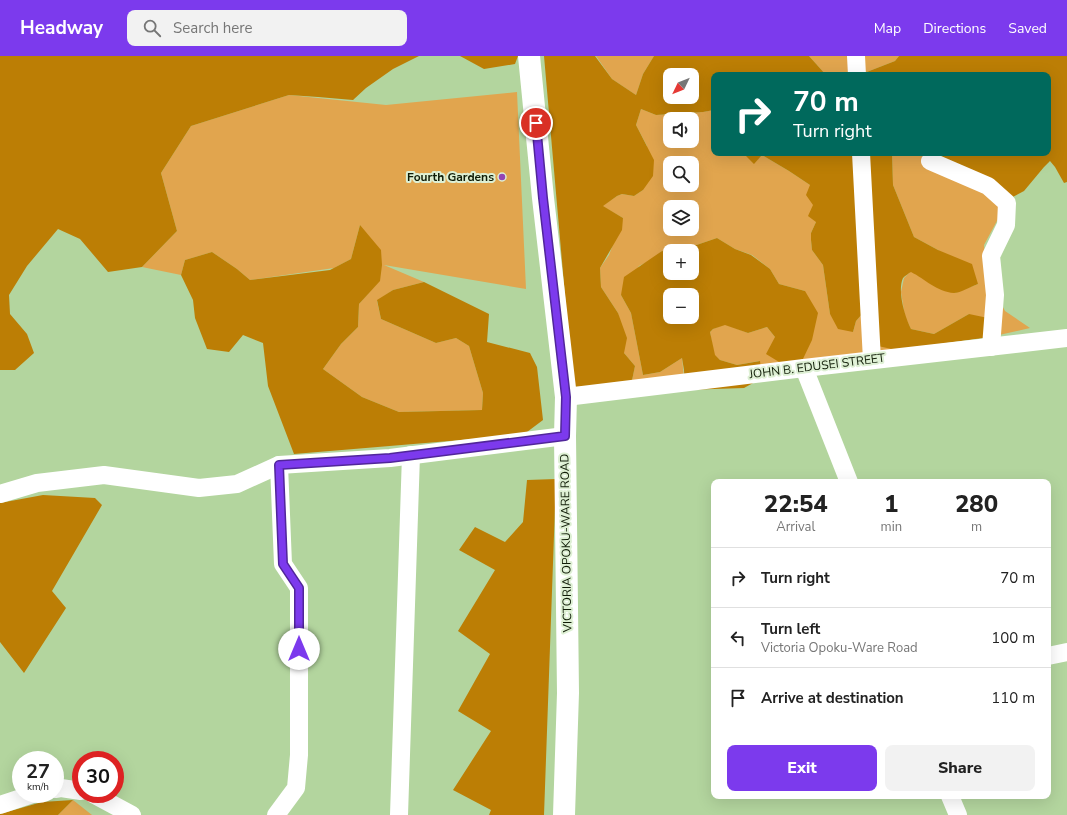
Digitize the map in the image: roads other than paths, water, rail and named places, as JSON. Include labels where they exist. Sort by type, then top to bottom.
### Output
[{"type":"main road","name":"VICTORIA OPOKU-WARE ROAD","points":[[530,56],[543,198],[566,397],[565,436],[568,693],[564,815]]},
{"type":"street","points":[[856,56],[857,72]]},
{"type":"street","points":[[861,156],[872,360]]},
{"type":"street","points":[[930,161],[988,186],[1007,203],[1006,225],[991,256],[995,295],[991,346]]},
{"type":"street","name":"JOHN B. EDUSEI STREET","points":[[566,397],[1067,338]]},
{"type":"street","points":[[804,368],[848,479]]},
{"type":"street","points":[[0,494],[37,483],[104,475],[199,488],[229,485],[237,484],[279,465],[390,458],[565,436]]},
{"type":"street","points":[[399,815],[410,455]]},
{"type":"street","points":[[276,815],[296,788],[299,756],[299,588],[283,564],[279,465]]},
{"type":"street","points":[[1051,655],[1067,652]]},
{"type":"street","points":[[951,799],[958,815]]},
{"type":"street","points":[[0,805],[12,801]]},
{"type":"street","points":[[110,803],[132,815]]},
{"type":"place","name":"Fourth Gardens","points":[[502,177]]}]
